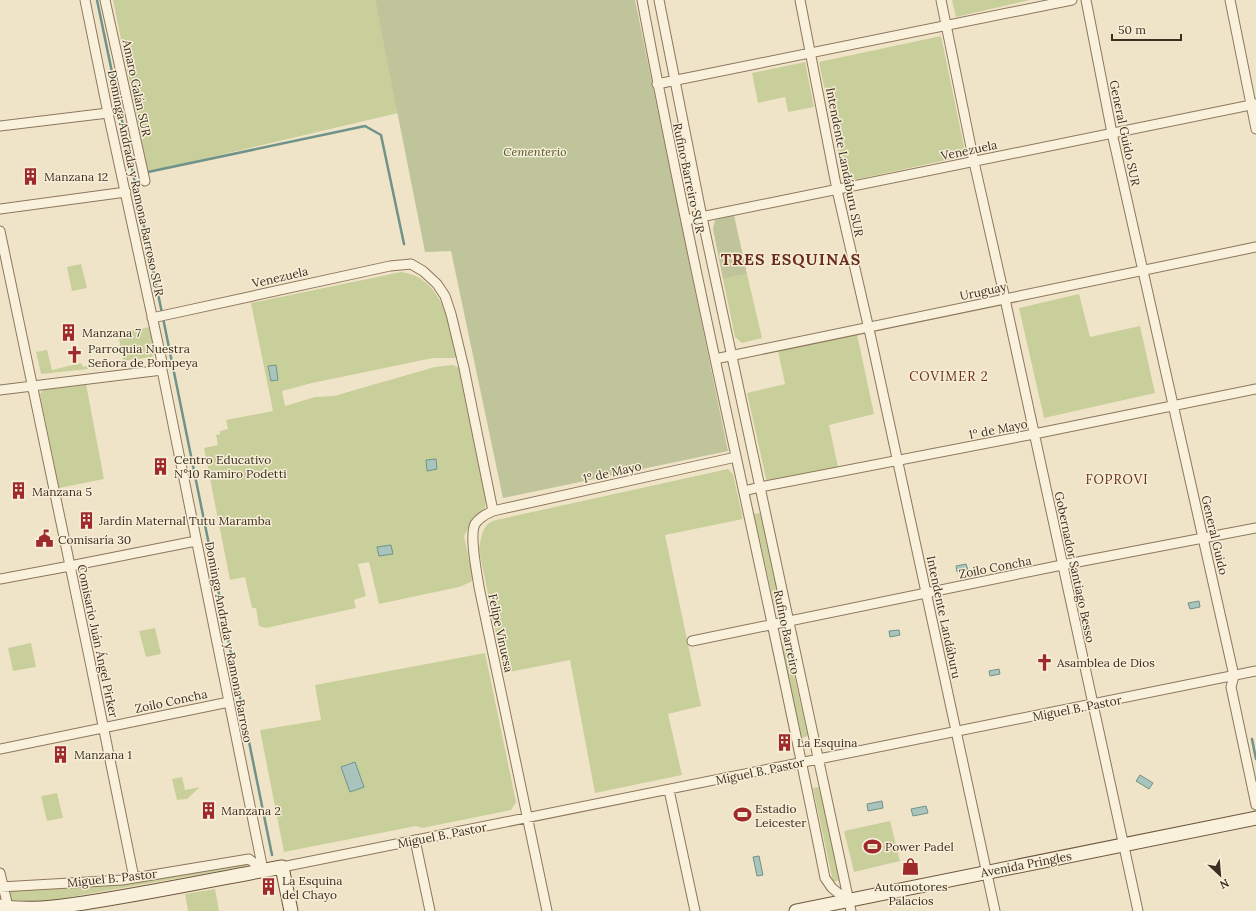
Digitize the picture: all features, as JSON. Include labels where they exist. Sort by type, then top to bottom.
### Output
[{"type":"main road","name":"Avenida Pringles","points":[[796,911],[849,906],[987,872],[1256,818]]},
{"type":"main road","name":"Miguel B. Pastor","points":[[6,909],[20,911],[36,910],[109,899],[282,867]]},
{"type":"main road","points":[[282,867],[291,911]]},
{"type":"street","name":"Dominga Andrada y Ramona Barroso SUR","points":[[85,0],[162,362],[162,370]]},
{"type":"street","name":"Amaro Galán SUR","points":[[105,0],[145,181]]},
{"type":"street","name":"Rufino Barreiro SUR","points":[[642,0],[657,84],[715,359]]},
{"type":"street","name":"Rufino Barreiro SUR","points":[[659,0],[702,217],[732,357]]},
{"type":"street","name":"Intendente Landáburu SUR","points":[[800,0],[837,190],[868,328]]},
{"type":"street","name":"Gobernador Santiago Besso","points":[[941,0],[974,162],[1138,911]]},
{"type":"street","points":[[657,84],[1072,0]]},
{"type":"street","name":"General Guido SUR","points":[[1086,0],[1112,133],[1143,271]]},
{"type":"street","points":[[1230,0],[1253,104],[1256,129]]},
{"type":"street","name":"Venezuela","points":[[686,220],[1253,104]]},
{"type":"street","points":[[0,126],[108,113]]},
{"type":"street","points":[[0,209],[126,192]]},
{"type":"street","name":"Comisario Juán Ángel Pirker","points":[[0,231],[134,878]]},
{"type":"street","name":"Uruguay","points":[[715,359],[732,357],[1256,247]]},
{"type":"street","name":"Venezuela","points":[[152,318],[396,264],[411,264],[423,271],[437,284],[445,296],[451,314],[464,368],[493,511]]},
{"type":"street","name":"General Guido","points":[[1143,271],[1234,676],[1231,687],[1256,805]]},
{"type":"street","name":"Intendente Landáburu","points":[[868,328],[898,460],[995,911]]},
{"type":"street","name":"Rufino Barreiro","points":[[732,357],[849,906]]},
{"type":"street","name":"Rufino Barreiro","points":[[715,359],[803,763],[825,878],[849,906]]},
{"type":"street","points":[[0,390],[162,370]]},
{"type":"street","name":"Dominga Andrada y Ramona Barroso","points":[[162,370],[263,870]]},
{"type":"street","name":"1º de Mayo","points":[[744,491],[1256,389]]},
{"type":"street","name":"1º de Mayo","points":[[493,511],[736,456]]},
{"type":"street","name":"Felipe Vinuesa","points":[[493,511],[482,516],[475,525],[472,539],[480,587],[547,911]]},
{"type":"street","name":"Zoilo Concha","points":[[692,641],[1062,565],[1256,528]]},
{"type":"street","points":[[0,579],[196,541]]},
{"type":"street","name":"Miguel B. Pastor","points":[[282,867],[1256,671]]},
{"type":"street","name":"Zoilo Concha","points":[[0,749],[229,702]]},
{"type":"street","points":[[669,790],[695,911]]},
{"type":"street","points":[[415,840],[430,911]]},
{"type":"street","name":"Miguel B. Pastor","points":[[1,887],[122,880],[249,859],[263,870]]},
{"type":"street","points":[[0,873],[1,887],[6,909]]},
{"type":"green space","points":[[113,0],[375,0],[398,113],[148,172]]},
{"type":"green space","name":"Cementerio","points":[[375,0],[635,0],[728,451],[503,498],[451,251],[425,252]]},
{"type":"green space","points":[[952,0],[1030,0],[956,17]]},
{"type":"green space","points":[[941,36],[966,156],[844,182],[819,62]]},
{"type":"green space","points":[[805,62],[814,107],[788,112],[785,97],[758,103],[752,73]]},
{"type":"green space","points":[[734,215],[747,274],[723,279],[713,229],[715,220]]},
{"type":"green space","points":[[81,264],[87,288],[72,291],[67,267]]},
{"type":"green space","points":[[401,272],[416,276],[434,291],[445,312],[458,358],[433,358],[312,383],[282,391],[285,406],[315,397],[334,396],[435,367],[453,365],[459,368],[487,492],[485,508],[475,516],[464,536],[473,579],[471,582],[459,587],[379,604],[369,562],[358,564],[366,596],[354,600],[356,608],[266,628],[259,626],[256,608],[252,608],[245,577],[230,580],[204,448],[218,445],[216,435],[220,434],[220,431],[228,429],[226,420],[273,411],[251,303]]},
{"type":"green space","points":[[747,274],[762,338],[742,343],[735,337],[723,279]]},
{"type":"green space","points":[[1079,294],[1090,337],[1140,326],[1155,393],[1044,418],[1019,308]]},
{"type":"green space","points":[[150,327],[155,353],[152,357],[123,361],[118,333]]},
{"type":"green space","points":[[857,334],[874,414],[829,425],[838,467],[767,483],[747,393],[785,384],[778,351]]},
{"type":"green space","points":[[47,350],[52,370],[81,363],[83,367],[87,366],[88,369],[41,374],[36,352]]},
{"type":"green space","points":[[86,384],[104,479],[59,488],[40,394],[43,390]]},
{"type":"green space","points":[[728,469],[733,474],[743,519],[665,535],[701,706],[668,714],[682,775],[595,793],[570,660],[504,673],[479,550],[483,532],[488,524],[496,520]]},
{"type":"green space","points":[[760,513],[781,607],[775,608],[754,514]]},
{"type":"green space","points":[[155,628],[161,654],[146,657],[139,631]]},
{"type":"green space","points":[[31,643],[36,667],[13,671],[8,648]]},
{"type":"green space","points":[[787,643],[808,736],[802,738],[781,645]]},
{"type":"green space","points":[[485,653],[516,802],[511,810],[422,828],[416,826],[284,852],[260,730],[321,720],[315,685]]},
{"type":"green space","points":[[182,777],[185,790],[200,787],[187,799],[177,800],[172,779]]},
{"type":"green space","points":[[819,787],[840,880],[833,882],[813,788]]},
{"type":"green space","points":[[57,793],[63,818],[47,821],[41,796]]},
{"type":"green space","name":"Power Padel","points":[[890,821],[900,861],[854,872],[844,831]]},
{"type":"green space","points":[[242,863],[248,866],[25,905],[12,902],[9,894],[10,891],[107,886]]},
{"type":"green space","points":[[215,889],[219,911],[188,911],[185,894]]},
{"type":"water","points":[[276,365],[278,380],[271,381],[268,366]]},
{"type":"water","points":[[436,459],[437,469],[427,471],[426,460]]},
{"type":"water","points":[[391,545],[393,554],[379,556],[377,547]]},
{"type":"water","points":[[966,564],[968,570],[957,572],[956,566]]},
{"type":"water","points":[[1199,601],[1200,607],[1190,609],[1188,603]]},
{"type":"water","points":[[899,630],[900,635],[890,637],[889,631]]},
{"type":"water","points":[[999,669],[1000,674],[990,676],[989,671]]},
{"type":"water","points":[[355,762],[364,787],[350,792],[341,767]]},
{"type":"water","points":[[1140,775],[1153,783],[1149,789],[1136,781]]},
{"type":"water","points":[[882,801],[883,808],[868,811],[867,804]]},
{"type":"water","points":[[926,806],[928,813],[913,816],[911,809]]},
{"type":"water","points":[[759,856],[763,875],[757,876],[753,857]]},
{"type":"waterway","points":[[97,0],[162,313]]},
{"type":"waterway","points":[[148,172],[365,126],[381,135],[404,244]]},
{"type":"waterway","points":[[163,318],[272,855]]},
{"type":"waterway","points":[[1252,739],[1256,759]]},
{"type":"place","name":"Manzana 12","points":[[31,176]]},
{"type":"place","name":"Manzana 7","points":[[69,332]]},
{"type":"place","name":"Parroquia Nuestra Señora de Pompeya","points":[[75,355]]},
{"type":"place","name":"Centro Educativo N°10 Ramiro Podetti","points":[[161,466]]},
{"type":"place","name":"Manzana 5","points":[[19,491]]},
{"type":"place","name":"Jardín Maternal Tutu Maramba","points":[[86,520]]},
{"type":"place","name":"Comisaría 30","points":[[45,539]]},
{"type":"place","name":"Asamblea de Dios","points":[[1044,662]]},
{"type":"place","name":"La Esquina","points":[[784,742]]},
{"type":"place","name":"Manzana 1","points":[[61,754]]},
{"type":"place","name":"Manzana 2","points":[[208,810]]},
{"type":"place","name":"Estadio Leicester","points":[[742,815]]},
{"type":"place","name":"Power Padel","points":[[872,846]]},
{"type":"place","name":"Automotores Palacios","points":[[911,867]]},
{"type":"place","name":"La Esquina del Chayo","points":[[269,887]]},
{"type":"district","name":"TRES ESQUINAS","points":[[791,259]]},
{"type":"district","name":"COVIMER 2","points":[[949,376]]},
{"type":"district","name":"FOPROVI","points":[[1117,479]]}]
